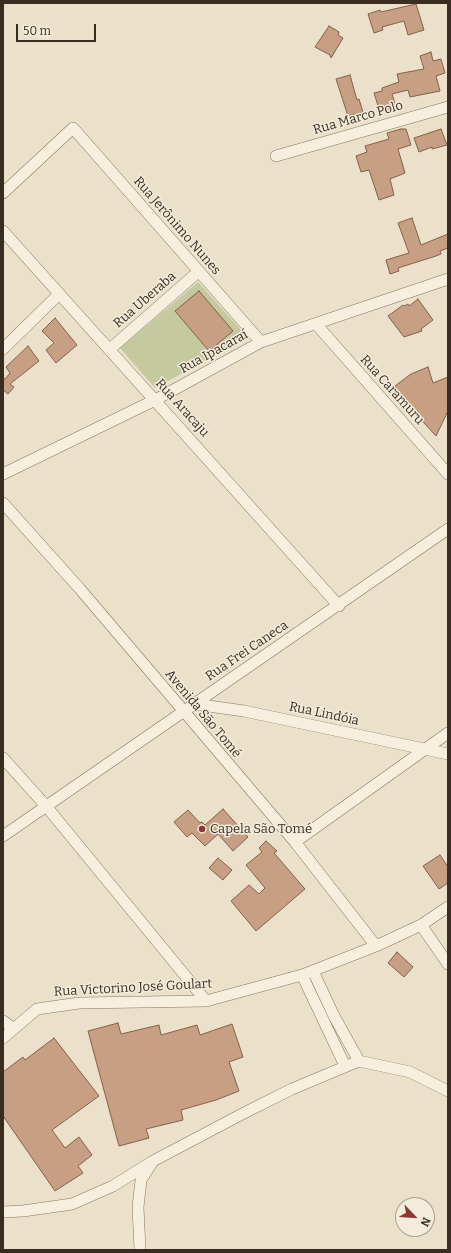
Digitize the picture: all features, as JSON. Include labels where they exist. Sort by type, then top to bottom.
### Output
[{"type":"street","name":"Rua Marco Polo","points":[[276,156],[448,107]]},
{"type":"street","name":"Rua Jerônimo Nunes","points":[[3,193],[73,128],[261,342]]},
{"type":"street","name":"Rua Aracaju","points":[[3,231],[339,606]]},
{"type":"street","name":"Rua Uberaba","points":[[110,349],[198,272]]},
{"type":"street","name":"Rua Ipacaraí","points":[[3,474],[156,400],[261,342],[448,279]]},
{"type":"street","points":[[3,349],[59,294]]},
{"type":"street","name":"Rua Caramuru","points":[[316,324],[448,474]]},
{"type":"street","name":"Avenida São Tomé","points":[[3,503],[80,589],[295,842],[376,946]]},
{"type":"street","name":"Rua Frei Caneca","points":[[3,836],[339,606],[448,529]]},
{"type":"street","name":"Rua Lindóia","points":[[194,704],[244,711],[448,754]]},
{"type":"street","points":[[295,842],[448,733]]},
{"type":"street","points":[[3,758],[46,806],[206,1001]]},
{"type":"street","name":"Rua Victorino José Goulart","points":[[3,1038],[37,1009],[79,1003],[206,1001],[302,975],[376,946],[422,925],[448,907]]},
{"type":"street","points":[[422,925],[448,964]]},
{"type":"street","points":[[313,971],[334,1016],[359,1061]]},
{"type":"street","points":[[302,975],[345,1066]]},
{"type":"street","points":[[3,1021],[13,1028]]},
{"type":"street","points":[[3,1212],[23,1211],[72,1204],[113,1186],[153,1161],[292,1089],[359,1061],[410,1072],[448,1090]]},
{"type":"street","points":[[140,1250],[138,1207],[141,1180],[153,1161]]},
{"type":"green space","points":[[198,282],[248,338],[155,388],[120,348]]},
{"type":"building","points":[[416,4],[424,30],[408,35],[404,21],[382,27],[383,30],[374,33],[368,14],[380,10],[381,12]]},
{"type":"building","points":[[329,26],[339,32],[338,35],[343,38],[331,58],[330,55],[315,47]]},
{"type":"building","points":[[431,52],[433,61],[441,59],[445,73],[436,76],[440,91],[410,97],[408,90],[392,94],[396,107],[380,112],[374,93],[382,91],[382,88],[399,82],[397,74],[424,69],[420,56]]},
{"type":"building","points":[[350,75],[357,100],[359,99],[363,112],[348,116],[336,79]]},
{"type":"building","points":[[406,129],[411,145],[398,149],[405,173],[390,179],[394,195],[379,200],[369,170],[361,172],[356,156],[367,152],[365,146],[389,139],[387,133]]},
{"type":"building","points":[[441,129],[447,145],[432,149],[432,147],[419,152],[414,138]]},
{"type":"building","points":[[412,218],[421,245],[448,234],[448,248],[440,251],[441,254],[398,268],[399,271],[390,274],[386,260],[409,253],[398,223]]},
{"type":"building","points":[[199,291],[233,331],[209,351],[175,311]]},
{"type":"building","points":[[418,299],[433,320],[421,329],[422,331],[404,337],[388,316],[403,305],[408,304],[409,306]]},
{"type":"building","points":[[55,318],[77,345],[56,363],[46,350],[54,343],[42,331]]},
{"type":"building","points":[[28,346],[39,361],[10,384],[14,387],[8,394],[3,390],[3,378],[5,379],[10,373],[6,367]]},
{"type":"building","points":[[428,367],[433,383],[448,377],[448,411],[436,436],[403,400],[395,386],[411,374]]},
{"type":"building","name":"Capela São Tomé","points":[[223,809],[248,837],[233,851],[218,834],[205,846],[192,833],[187,837],[174,822],[188,810],[200,823],[202,822],[205,825]]},
{"type":"building","points":[[266,841],[277,851],[274,853],[305,889],[256,931],[231,901],[249,885],[259,894],[265,888],[246,865],[262,852],[259,848]]},
{"type":"building","points":[[440,855],[448,867],[448,883],[439,889],[423,866]]},
{"type":"building","points":[[218,858],[232,870],[223,880],[209,868]]},
{"type":"building","points":[[397,952],[413,967],[404,977],[388,963]]},
{"type":"building","points":[[118,1023],[121,1034],[159,1025],[161,1035],[197,1025],[200,1035],[232,1024],[243,1057],[229,1062],[239,1091],[216,1100],[181,1110],[183,1120],[146,1129],[149,1138],[119,1146],[88,1031]]},
{"type":"building","points":[[54,1038],[99,1096],[52,1130],[65,1148],[79,1137],[92,1155],[78,1166],[83,1173],[55,1191],[3,1116],[3,1072],[23,1057],[25,1060]]},
{"type":"place","name":"Capela São Tomé","points":[[202,829]]}]
